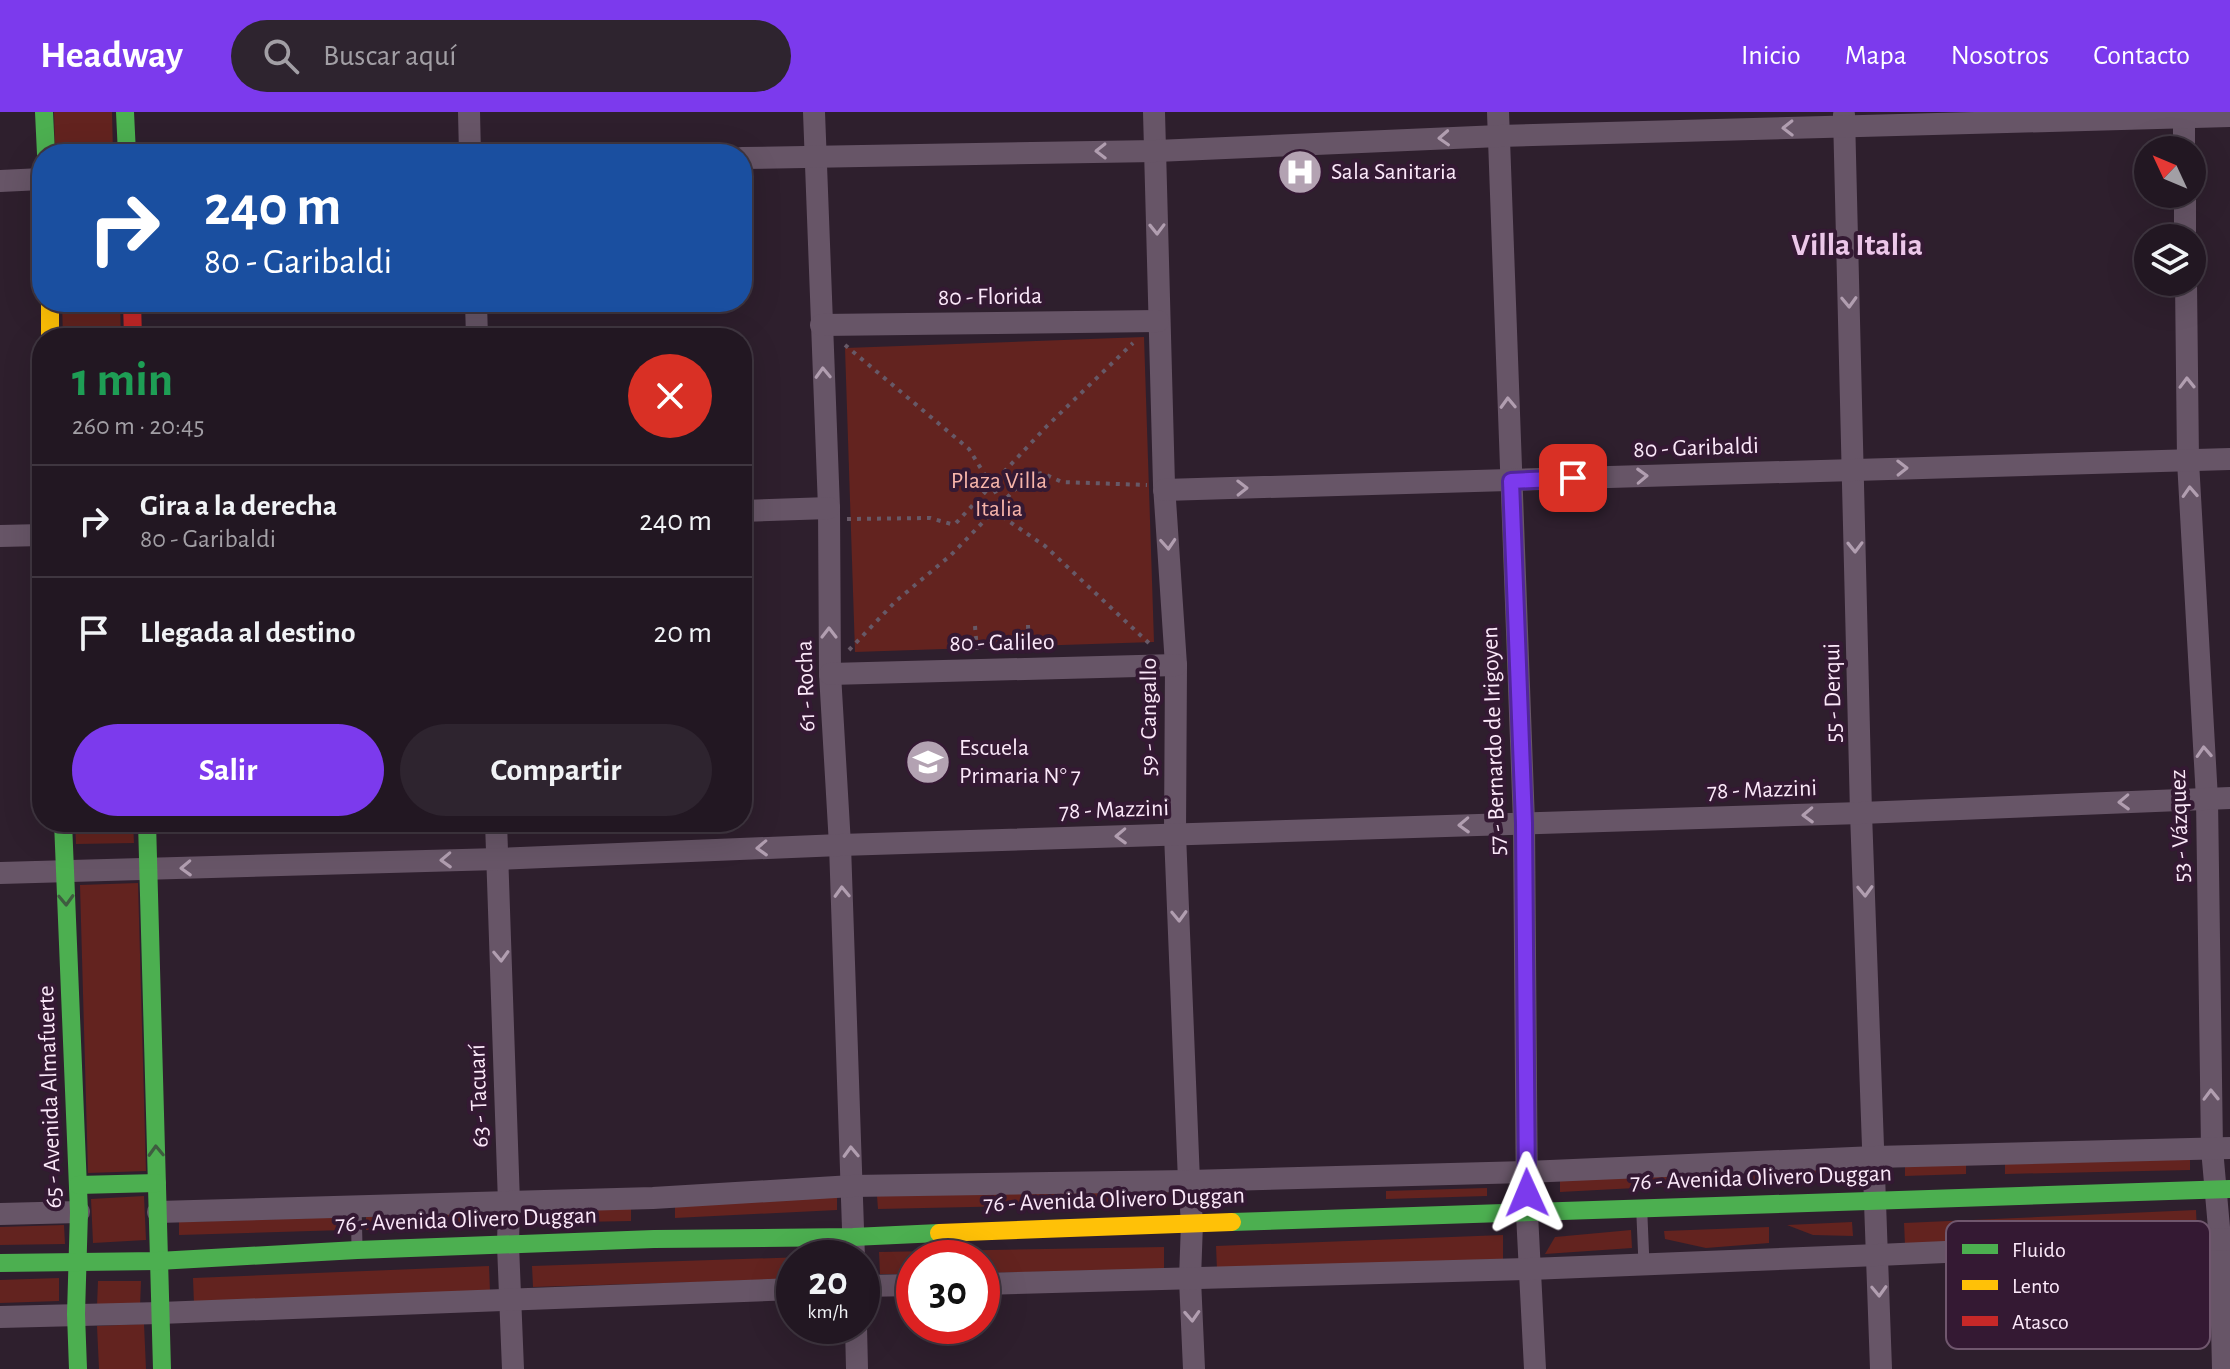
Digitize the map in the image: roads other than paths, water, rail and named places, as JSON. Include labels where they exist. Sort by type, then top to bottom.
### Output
[{"type":"main road","points":[[44,112],[46,144]]},
{"type":"main road","points":[[125,112],[127,144]]},
{"type":"main road","name":"65 - Avenida Almafuerte","points":[[63,832],[79,1212],[78,1369]]},
{"type":"main road","points":[[147,832],[162,1369]]},
{"type":"main road","points":[[78,1185],[157,1183]]},
{"type":"main road","name":"76 - Avenida Olivero Duggan","points":[[880,1245],[1192,1223],[1527,1214],[1875,1199],[1986,1189],[2223,1190]]},
{"type":"main road","name":"76 - Avenida Olivero Duggan","points":[[0,1263],[158,1261],[508,1245],[654,1232],[776,1241]]},
{"type":"street","points":[[469,112],[470,144]]},
{"type":"street","name":"61 - Rocha","points":[[814,112],[829,514],[830,674],[840,845],[854,1240]]},
{"type":"street","name":"59 - Cangallo","points":[[1154,112],[1156,321],[1176,665],[1175,834],[1192,1223],[1190,1279],[1194,1369]]},
{"type":"street","name":"57 - Bernardo de Irigoyen","points":[[1498,112],[1524,823],[1527,1214],[1535,1369]]},
{"type":"street","points":[[2184,115],[2184,136]]},
{"type":"street","points":[[752,158],[1156,151],[1844,119],[2230,116]]},
{"type":"street","name":"55 - Derqui","points":[[1844,119],[1861,813],[1881,1369]]},
{"type":"street","points":[[0,181],[32,179]]},
{"type":"street","name":"53 - Vázquez","points":[[2186,296],[2188,461],[2207,799],[2225,1239],[2223,1369]]},
{"type":"street","name":"80 - Florida","points":[[821,325],[1156,321]]},
{"type":"street","name":"80 - Garibaldi","points":[[1164,487],[1511,481],[2230,459]]},
{"type":"street","points":[[752,511],[829,514]]},
{"type":"street","points":[[0,536],[32,535]]},
{"type":"street","name":"80 - Galileo","points":[[830,674],[1176,665]]},
{"type":"street","name":"78 - Mazzini","points":[[0,873],[498,859],[2230,798]]},
{"type":"street","name":"63 - Tacuarí","points":[[497,832],[513,1369]]},
{"type":"street","name":"76 - Avenida Olivero Duggan","points":[[158,1212],[509,1203],[654,1205],[852,1186],[1527,1172],[1875,1157],[1986,1161],[2221,1148]]},
{"type":"street","points":[[0,1214],[79,1212]]},
{"type":"street","points":[[1000,1284],[1530,1269],[1946,1252]]},
{"type":"street","points":[[0,1317],[776,1290]]},
{"type":"street","points":[[856,1344],[857,1369]]},
{"type":"lane","points":[[356,1206],[357,1250]]},
{"type":"lane","points":[[1642,1209],[1644,1264]]},
{"type":"place","name":"Sala Sanitaria","points":[[1300,172]]},
{"type":"place","name":"Escuela Primaria N° 7","points":[[928,762]]},
{"type":"district","name":"Villa Italia","points":[[1857,245]]},
{"type":"park label","name":"Plaza Villa Italia","points":[[999,495]]}]
